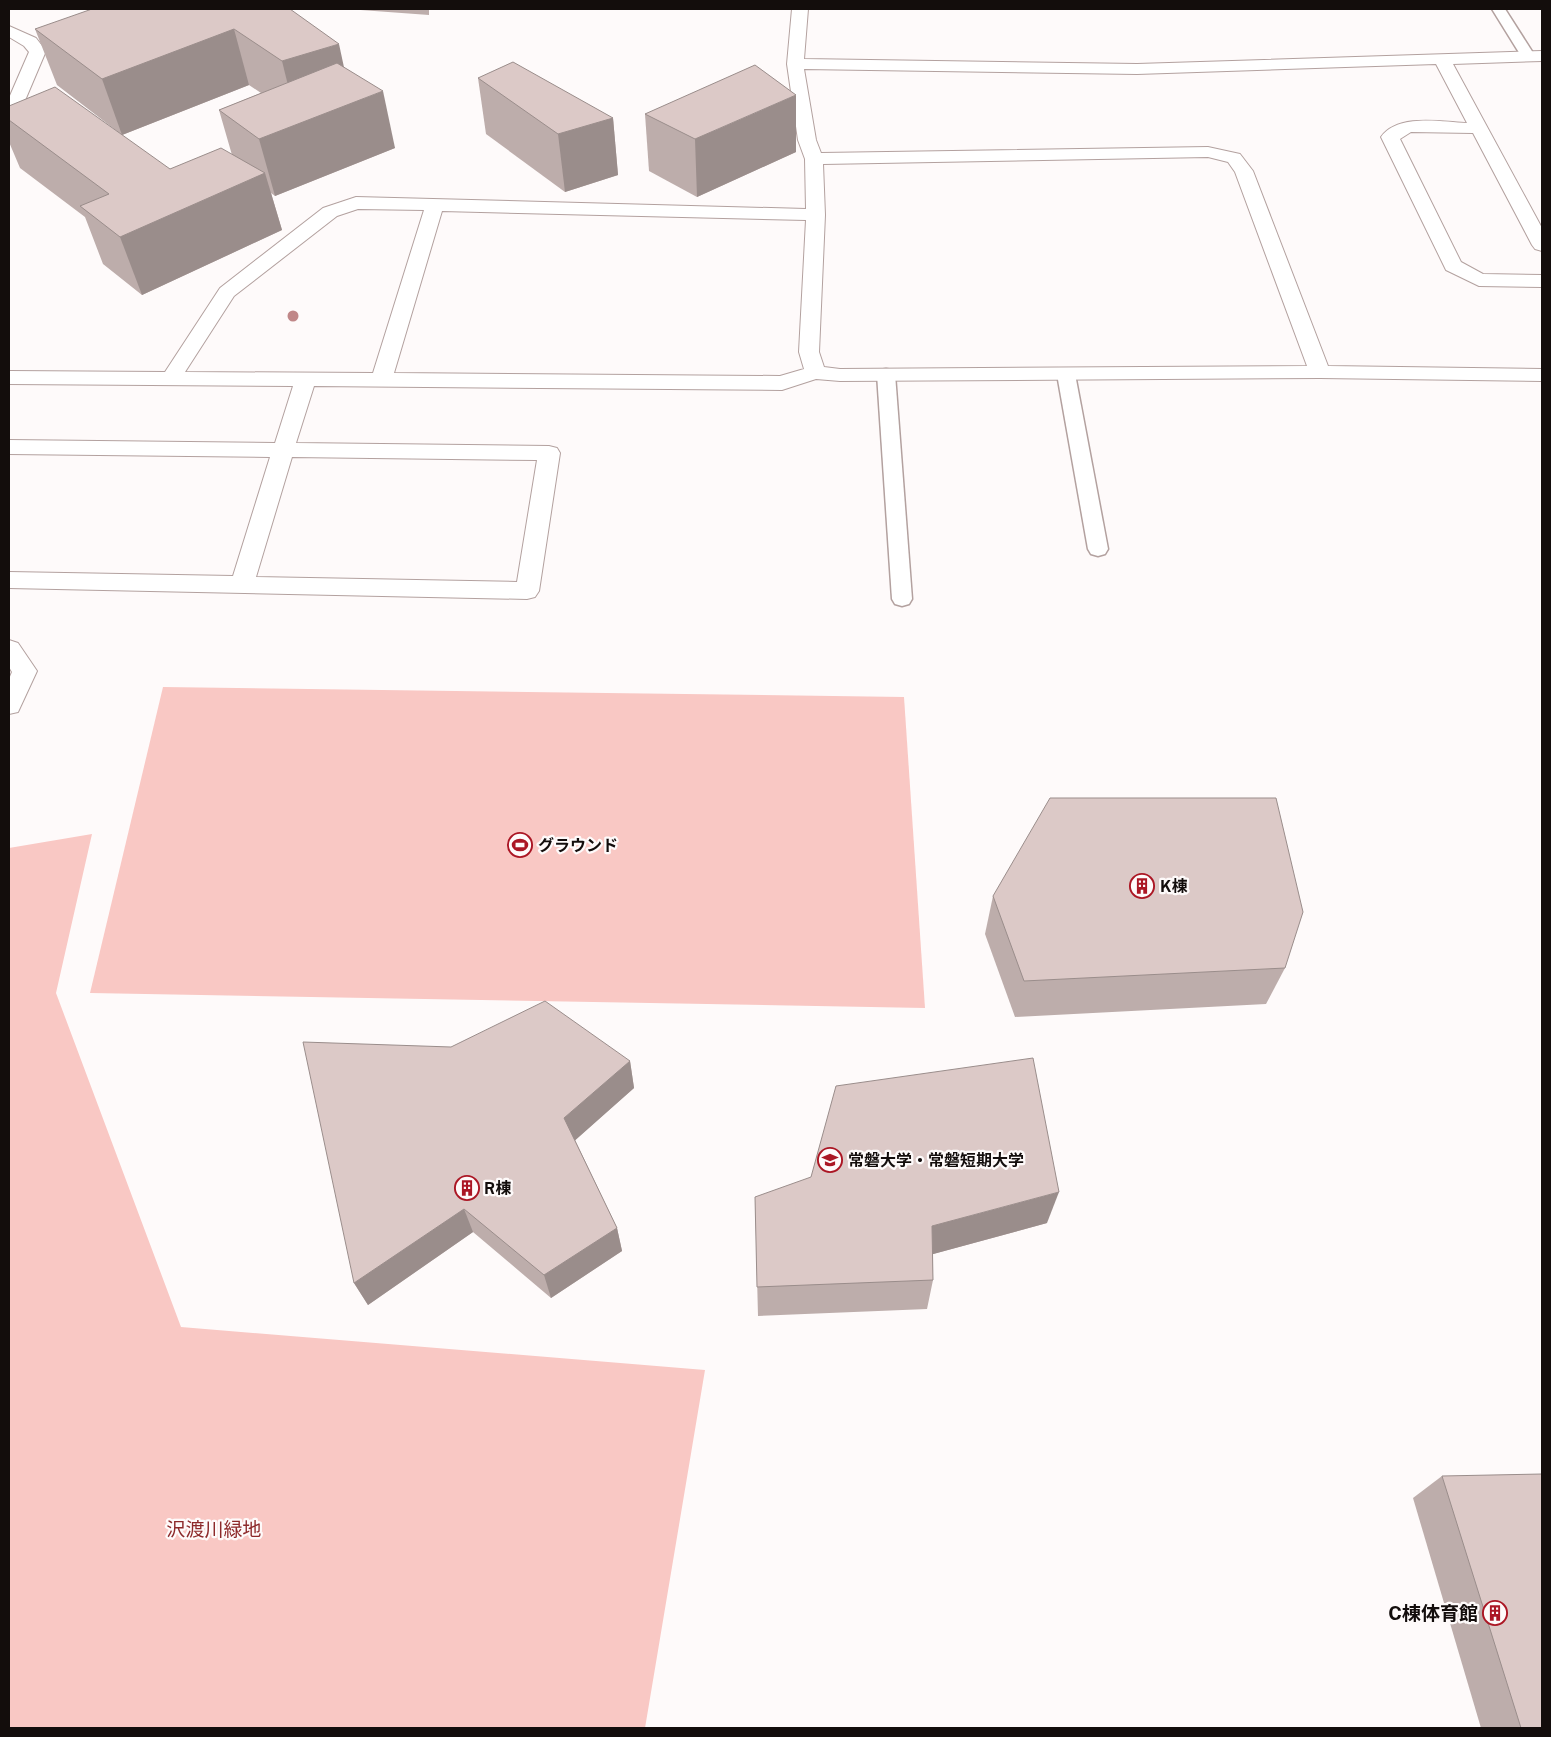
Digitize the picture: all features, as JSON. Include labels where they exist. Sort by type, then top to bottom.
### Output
[{"type":"street","points":[[800,9],[795,64],[807,140],[814,159],[816,215],[809,352],[815,372]]},
{"type":"street","points":[[9,31],[30,42],[38,52],[9,118]]},
{"type":"street","points":[[795,64],[1137,69],[1535,56]]},
{"type":"street","points":[[1441,58],[1542,244]]},
{"type":"street","points":[[1478,128],[1408,127],[1390,137],[1453,266],[1480,280],[1542,281]]},
{"type":"street","points":[[814,159],[1208,152],[1234,158],[1244,171],[1320,372]]},
{"type":"street","points":[[170,378],[227,292],[330,212],[356,203],[816,215]]},
{"type":"street","points":[[381,381],[435,204]]},
{"type":"street","points":[[9,377],[782,383],[815,372],[840,375],[1320,372],[1542,375]]},
{"type":"street","points":[[242,584],[282,449],[305,380]]},
{"type":"street","points":[[9,447],[549,453],[527,591],[9,580]]},
{"type":"street","points":[[9,649],[25,671],[9,706]]},
{"type":"lane","points":[[1499,9],[1535,56]]},
{"type":"lane","points":[[886,374],[902,599]]},
{"type":"lane","points":[[1066,374],[1098,549]]},
{"type":"green space","name":"グラウンド","points":[[163,687],[904,697],[925,1008],[90,993]]},
{"type":"green space","name":"沢渡川緑地","points":[[92,834],[56,993],[181,1327],[705,1370],[645,1728],[9,1728],[9,848]]},
{"type":"building","points":[[92,9],[290,9],[339,44],[282,61],[234,29],[102,79],[35,29]]},
{"type":"building","points":[[513,62],[613,118],[558,134],[478,78]]},
{"type":"building","points":[[337,63],[383,91],[259,139],[219,110]]},
{"type":"building","points":[[755,65],[796,95],[695,139],[645,114]]},
{"type":"building","points":[[55,87],[170,169],[221,148],[265,173],[120,237],[80,206],[109,194],[9,120],[9,106]]},
{"type":"building","name":"K棟","points":[[1050,798],[1276,798],[1303,912],[1285,968],[1024,981],[993,896]]},
{"type":"building","name":"R棟","points":[[545,1001],[630,1061],[564,1118],[617,1228],[544,1275],[464,1209],[354,1283],[303,1042],[451,1047]]},
{"type":"building","points":[[1033,1058],[1059,1192],[932,1226],[933,1280],[757,1287],[755,1197],[811,1177],[836,1086]]},
{"type":"building","name":"C棟体育館","points":[[1542,1474],[1542,1728],[1521,1728],[1442,1476]]},
{"type":"place","name":"グラウンド","points":[[520,845]]},
{"type":"place","name":"K棟","points":[[1142,886]]},
{"type":"place","name":"常磐大学・常磐短期大学","points":[[830,1160]]},
{"type":"place","name":"R棟","points":[[467,1188]]},
{"type":"place","name":"C棟体育館","points":[[1495,1613]]}]
